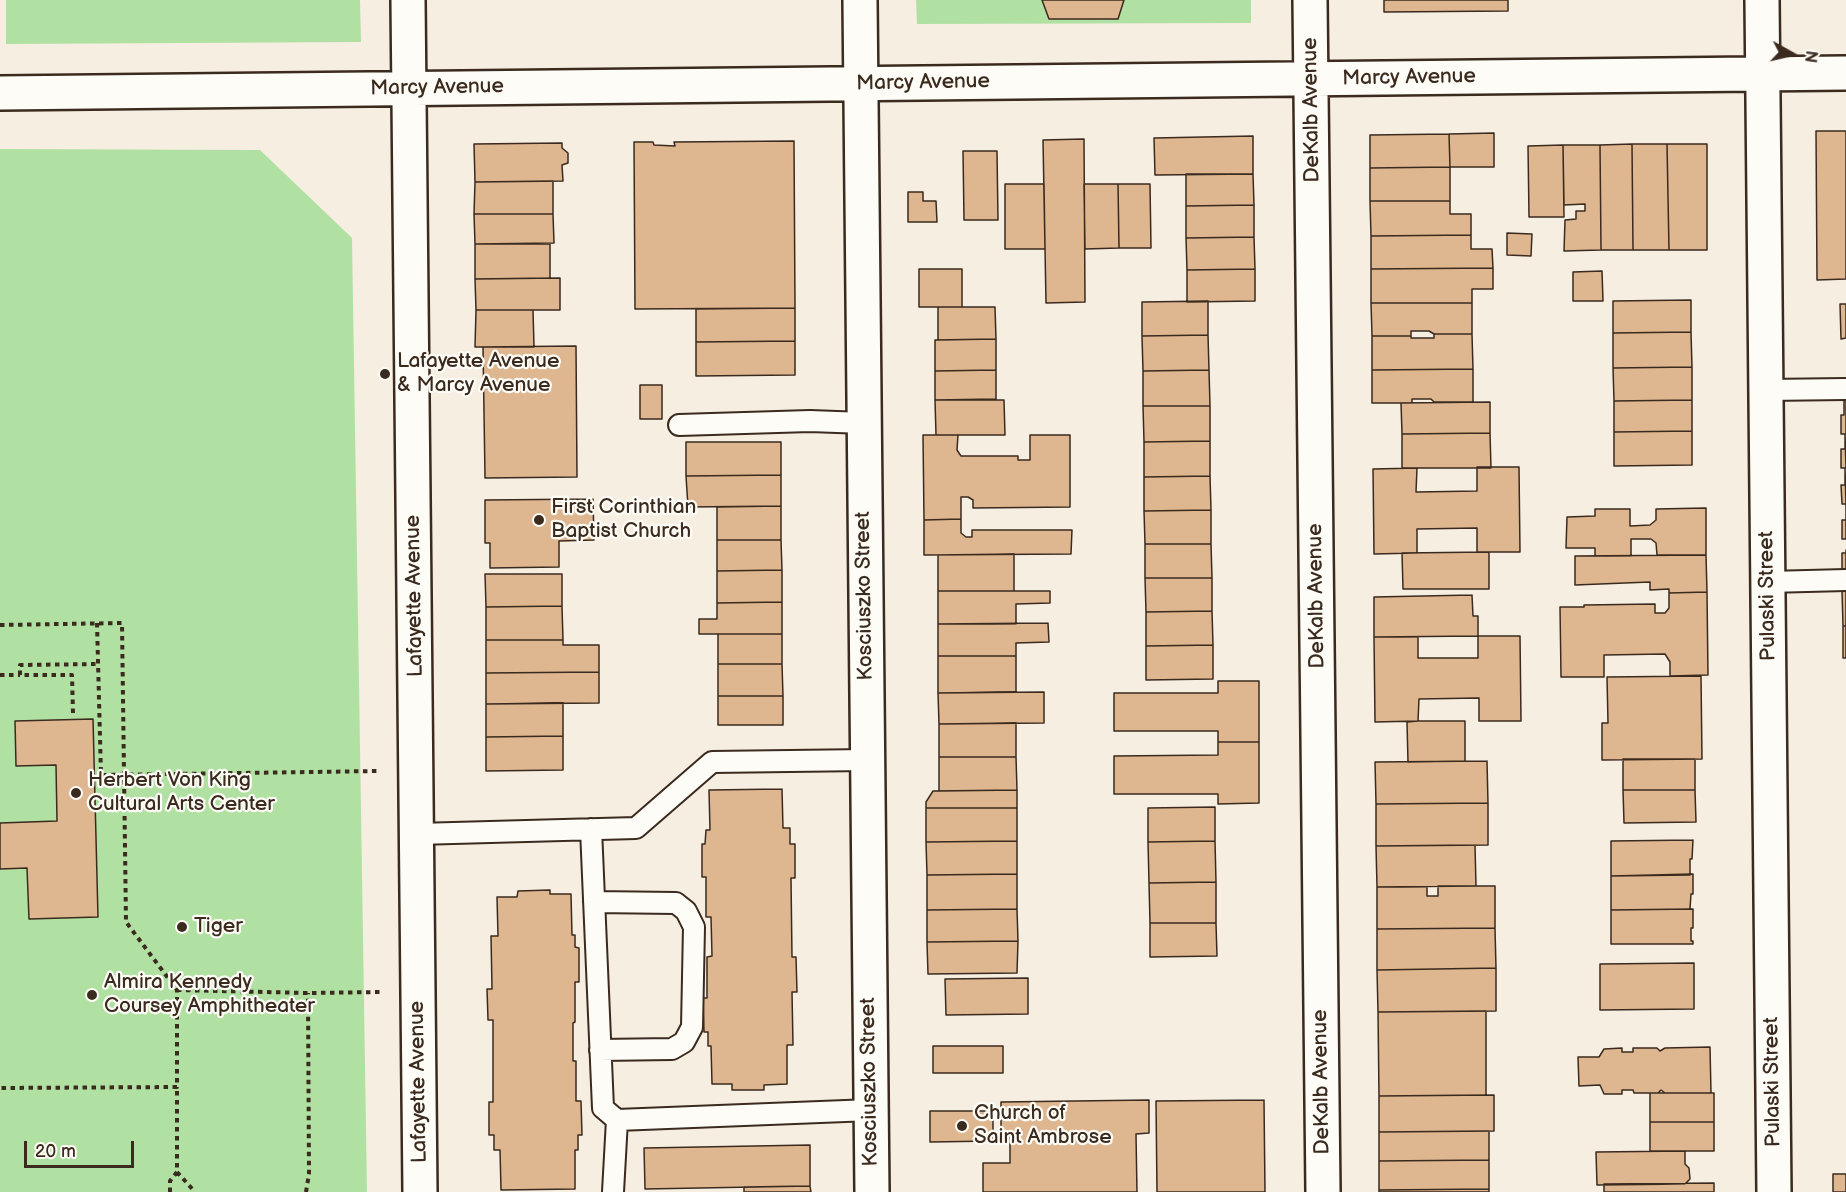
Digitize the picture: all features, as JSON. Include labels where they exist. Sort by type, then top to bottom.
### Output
[{"type":"street","name":"Lafayette Avenue","points":[[408,0],[420,1192]]},
{"type":"street","name":"Kosciuszko Street","points":[[860,0],[872,1192]]},
{"type":"street","name":"DeKalb Avenue","points":[[1311,0],[1323,1192]]},
{"type":"street","name":"Pulaski Street","points":[[1762,0],[1774,1192]]},
{"type":"street","name":"Marcy Avenue","points":[[0,93],[1846,73]]},
{"type":"lane","points":[[1766,390],[1846,389]]},
{"type":"lane","points":[[680,425],[810,421],[864,423]]},
{"type":"lane","points":[[1768,582],[1846,580]]},
{"type":"lane","points":[[417,834],[636,828],[712,762],[867,760]]},
{"type":"lane","points":[[591,829],[603,1108],[617,1120],[871,1110]]},
{"type":"lane","points":[[594,902],[676,903],[686,911],[694,927],[692,1027],[684,1042],[672,1049],[600,1050]]},
{"type":"lane","points":[[613,1192],[617,1120]]},
{"type":"path","points":[[97,623],[100,775],[416,770]]},
{"type":"path","points":[[0,625],[122,623],[126,922],[177,990],[177,1172],[170,1181],[170,1192]]},
{"type":"path","points":[[20,675],[20,665],[99,664]]},
{"type":"path","points":[[0,675],[72,675],[74,713]]},
{"type":"path","points":[[177,990],[308,993],[418,992]]},
{"type":"path","points":[[306,1192],[309,1174],[308,993]]},
{"type":"path","points":[[0,1088],[177,1087]]},
{"type":"path","points":[[177,1172],[195,1192]]},
{"type":"green space","points":[[6,0],[360,0],[361,42],[6,44]]},
{"type":"green space","points":[[916,0],[1251,0],[1251,23],[917,24]]},
{"type":"green space","points":[[0,149],[260,150],[352,238],[367,1192],[0,1192]]},
{"type":"building","points":[[1042,0],[1124,0],[1118,19],[1049,19]]},
{"type":"building","points":[[1384,0],[1508,0],[1508,11],[1384,12]]},
{"type":"building","points":[[1816,131],[1846,131],[1846,279],[1817,280]]},
{"type":"building","points":[[1494,133],[1494,167],[1450,167],[1449,134]]},
{"type":"building","points":[[1449,134],[1450,167],[1370,168],[1370,135]]},
{"type":"building","points":[[1253,136],[1253,174],[1155,175],[1154,138]]},
{"type":"building","points":[[1084,139],[1085,302],[1046,303],[1043,140]]},
{"type":"building","points":[[794,141],[795,308],[635,309],[634,142],[653,142],[654,145],[675,146],[674,142]]},
{"type":"building","points":[[562,143],[562,148],[568,153],[568,163],[562,165],[563,181],[475,182],[474,144]]},
{"type":"building","points":[[1632,144],[1667,144],[1669,250],[1633,250]]},
{"type":"building","points":[[1632,144],[1633,250],[1601,250],[1600,145]]},
{"type":"building","points":[[1667,144],[1707,144],[1707,250],[1669,250]]},
{"type":"building","points":[[1563,145],[1600,145],[1601,250],[1564,251],[1565,220],[1576,219],[1576,211],[1585,211],[1585,204],[1564,205]]},
{"type":"building","points":[[1563,145],[1564,217],[1529,217],[1528,146]]},
{"type":"building","points":[[963,151],[997,151],[998,220],[964,220]]},
{"type":"building","points":[[1450,167],[1450,201],[1370,201],[1370,168]]},
{"type":"building","points":[[1186,174],[1253,174],[1254,205],[1186,206]]},
{"type":"building","points":[[553,181],[553,214],[474,214],[475,182]]},
{"type":"building","points":[[1005,184],[1044,184],[1045,249],[1005,249]]},
{"type":"building","points":[[1084,184],[1118,184],[1119,248],[1085,249]]},
{"type":"building","points":[[1118,184],[1150,184],[1151,248],[1119,248]]},
{"type":"building","points":[[908,192],[923,192],[923,201],[936,201],[937,222],[908,222]]},
{"type":"building","points":[[1370,201],[1450,201],[1450,214],[1471,214],[1471,235],[1371,236]]},
{"type":"building","points":[[1254,205],[1254,237],[1186,238],[1186,206]]},
{"type":"building","points":[[474,214],[553,214],[554,243],[475,244]]},
{"type":"building","points":[[1507,233],[1532,234],[1531,256],[1507,255]]},
{"type":"building","points":[[1471,235],[1471,249],[1492,249],[1493,268],[1371,269],[1371,236]]},
{"type":"building","points":[[1254,237],[1255,269],[1187,270],[1186,238]]},
{"type":"building","points":[[475,244],[550,244],[550,278],[475,279]]},
{"type":"building","points":[[1493,268],[1493,289],[1472,289],[1472,303],[1371,303],[1371,269]]},
{"type":"building","points":[[919,269],[962,269],[962,307],[919,307]]},
{"type":"building","points":[[1255,269],[1255,301],[1187,302],[1187,270]]},
{"type":"building","points":[[1602,271],[1603,301],[1573,301],[1573,272]]},
{"type":"building","points":[[560,278],[560,310],[476,310],[475,279]]},
{"type":"building","points":[[1691,300],[1691,332],[1613,333],[1613,301]]},
{"type":"building","points":[[1208,301],[1208,335],[1142,336],[1142,302]]},
{"type":"building","points":[[1371,303],[1472,303],[1472,334],[1434,334],[1429,331],[1411,331],[1411,336],[1372,336]]},
{"type":"building","points":[[1840,304],[1846,304],[1846,338],[1841,339]]},
{"type":"building","points":[[938,307],[995,307],[996,339],[938,340]]},
{"type":"building","points":[[795,308],[795,341],[696,342],[696,309]]},
{"type":"building","points":[[476,310],[533,310],[534,347],[475,347]]},
{"type":"building","points":[[1691,332],[1692,367],[1613,368],[1613,333]]},
{"type":"building","points":[[1434,334],[1472,334],[1473,369],[1372,370],[1372,336],[1434,338]]},
{"type":"building","points":[[1208,335],[1209,370],[1143,371],[1142,336]]},
{"type":"building","points":[[996,339],[996,370],[935,371],[935,340]]},
{"type":"building","points":[[795,341],[795,375],[696,376],[696,342]]},
{"type":"building","points":[[576,346],[577,477],[485,478],[483,347]]},
{"type":"building","points":[[1692,367],[1692,400],[1614,401],[1613,368]]},
{"type":"building","points":[[1473,369],[1473,402],[1434,402],[1431,399],[1412,399],[1412,403],[1372,403],[1372,370]]},
{"type":"building","points":[[996,370],[996,399],[935,400],[935,371]]},
{"type":"building","points":[[1209,370],[1210,406],[1143,406],[1143,371]]},
{"type":"building","points":[[640,385],[662,385],[662,419],[640,419]]},
{"type":"building","points":[[935,400],[1004,400],[1005,435],[936,435]]},
{"type":"building","points":[[1692,400],[1692,431],[1614,432],[1614,401]]},
{"type":"building","points":[[1844,400],[1846,400],[1846,434],[1841,434],[1841,415],[1844,415]]},
{"type":"building","points":[[1490,402],[1490,433],[1402,434],[1401,403]]},
{"type":"building","points":[[1143,406],[1210,406],[1210,441],[1144,442]]},
{"type":"building","points":[[1692,431],[1692,465],[1614,466],[1614,432]]},
{"type":"building","points":[[1490,433],[1491,468],[1402,468],[1402,434]]},
{"type":"building","points":[[1845,434],[1846,468],[1841,468],[1841,449],[1845,449]]},
{"type":"building","points":[[923,435],[958,435],[957,450],[961,456],[1018,456],[1018,460],[1030,460],[1030,435],[1070,435],[1070,507],[973,508],[973,500],[961,497],[961,519],[924,520]]},
{"type":"building","points":[[1210,441],[1210,476],[1144,477],[1144,442]]},
{"type":"building","points":[[686,442],[781,442],[781,475],[686,476]]},
{"type":"building","points":[[1477,467],[1519,467],[1520,552],[1477,552],[1477,528],[1417,529],[1417,553],[1374,554],[1373,469],[1417,468],[1416,492],[1477,491]]},
{"type":"building","points":[[1845,468],[1846,504],[1842,504],[1841,485],[1845,485]]},
{"type":"building","points":[[781,475],[781,506],[688,507],[686,476]]},
{"type":"building","points":[[1210,476],[1211,510],[1144,511],[1144,477]]},
{"type":"building","name":"First Corinthian Baptist Church","points":[[593,499],[594,540],[559,541],[559,567],[490,568],[490,543],[485,543],[485,500]]},
{"type":"building","points":[[781,506],[781,540],[717,540],[717,507]]},
{"type":"building","points":[[1706,508],[1706,555],[1657,555],[1656,543],[1651,539],[1631,539],[1631,556],[1595,556],[1595,548],[1566,548],[1567,517],[1595,516],[1595,509],[1630,509],[1630,526],[1650,525],[1656,520],[1656,509]]},
{"type":"building","points":[[1211,510],[1211,544],[1145,544],[1144,511]]},
{"type":"building","points":[[961,519],[961,533],[966,537],[972,537],[972,530],[1072,530],[1071,554],[924,555],[924,520]]},
{"type":"building","points":[[1842,520],[1846,520],[1846,539],[1842,539]]},
{"type":"building","points":[[717,540],[781,540],[782,570],[717,571]]},
{"type":"building","points":[[1145,544],[1211,544],[1212,578],[1145,578]]},
{"type":"building","points":[[1489,552],[1489,589],[1403,589],[1402,553]]},
{"type":"building","points":[[1842,553],[1846,553],[1846,571],[1842,571]]},
{"type":"building","points":[[1014,554],[1014,591],[938,591],[938,555]]},
{"type":"building","points":[[1706,555],[1707,592],[1669,593],[1669,589],[1650,590],[1650,582],[1575,585],[1575,556]]},
{"type":"building","points":[[782,570],[782,602],[717,603],[717,571]]},
{"type":"building","points":[[485,574],[562,574],[562,606],[486,607]]},
{"type":"building","points":[[1145,578],[1212,578],[1212,611],[1146,612]]},
{"type":"building","points":[[938,591],[1050,591],[1050,603],[1016,604],[1016,624],[938,624]]},
{"type":"building","points":[[1842,591],[1846,591],[1846,626],[1843,626]]},
{"type":"building","points":[[1707,592],[1708,675],[1670,676],[1670,662],[1665,654],[1604,655],[1604,677],[1561,677],[1560,607],[1655,604],[1655,613],[1665,613],[1669,608],[1669,593]]},
{"type":"building","points":[[1472,595],[1473,616],[1478,616],[1478,636],[1374,637],[1374,597]]},
{"type":"building","points":[[782,602],[782,634],[699,634],[699,619],[717,619],[717,603]]},
{"type":"building","points":[[562,606],[563,640],[486,640],[486,607]]},
{"type":"building","points":[[1212,611],[1213,645],[1146,646],[1146,612]]},
{"type":"building","points":[[1048,623],[1049,642],[1016,643],[1016,656],[938,656],[938,624]]},
{"type":"building","points":[[1843,626],[1846,626],[1846,658],[1843,658]]},
{"type":"building","points":[[718,634],[782,634],[782,664],[718,664]]},
{"type":"building","points":[[1478,636],[1520,636],[1521,721],[1479,721],[1479,698],[1419,699],[1418,721],[1375,722],[1374,637],[1418,637],[1418,658],[1478,658]]},
{"type":"building","points":[[486,640],[563,640],[563,645],[599,645],[599,672],[486,673]]},
{"type":"building","points":[[1213,645],[1213,679],[1146,680],[1146,646]]},
{"type":"building","points":[[938,656],[1016,656],[1016,692],[938,693]]},
{"type":"building","points":[[718,664],[782,664],[783,696],[718,696]]},
{"type":"building","points":[[599,672],[599,703],[486,704],[486,673]]},
{"type":"building","points":[[1701,676],[1702,759],[1602,760],[1602,723],[1608,723],[1607,677]]},
{"type":"building","points":[[1218,681],[1259,681],[1259,742],[1218,742],[1218,731],[1114,731],[1114,693],[1218,693]]},
{"type":"building","points":[[1044,692],[1044,723],[939,724],[938,693]]},
{"type":"building","points":[[718,696],[783,696],[783,725],[718,725]]},
{"type":"building","points":[[563,703],[563,736],[486,737],[486,704]]},
{"type":"building","name":"Herbert Von King Cultural Arts Center","points":[[93,719],[98,917],[29,919],[27,868],[0,869],[0,823],[57,821],[56,765],[16,766],[15,721]]},
{"type":"building","points":[[1465,721],[1465,761],[1408,762],[1407,722]]},
{"type":"building","points":[[1016,723],[1016,757],[939,757],[939,724]]},
{"type":"building","points":[[563,736],[563,770],[486,771],[486,737]]},
{"type":"building","points":[[1218,742],[1259,742],[1259,803],[1218,804],[1218,794],[1114,794],[1114,756],[1218,755]]},
{"type":"building","points":[[939,757],[1016,757],[1017,790],[939,791]]},
{"type":"building","points":[[1623,759],[1695,759],[1695,790],[1623,790]]},
{"type":"building","points":[[1487,761],[1488,803],[1376,804],[1375,762]]},
{"type":"building","points":[[782,789],[783,828],[790,828],[790,844],[795,844],[795,878],[791,878],[792,957],[796,957],[797,992],[792,992],[793,1045],[787,1045],[787,1084],[764,1085],[764,1090],[732,1090],[732,1084],[712,1084],[711,1046],[708,1046],[708,1032],[704,1032],[703,998],[707,998],[707,957],[712,956],[711,917],[706,917],[706,877],[702,877],[702,844],[705,844],[706,830],[710,830],[709,790]]},
{"type":"building","points":[[1017,790],[1017,808],[926,808],[926,802],[933,791]]},
{"type":"building","points":[[1623,790],[1695,790],[1696,822],[1624,823]]},
{"type":"building","points":[[1488,803],[1488,845],[1376,846],[1376,804]]},
{"type":"building","points":[[1215,807],[1215,841],[1148,842],[1148,808]]},
{"type":"building","points":[[926,808],[1017,808],[1017,841],[926,842]]},
{"type":"building","points":[[1693,840],[1690,875],[1611,876],[1611,841]]},
{"type":"building","points":[[1017,841],[1017,874],[927,875],[926,842]]},
{"type":"building","points":[[1215,841],[1216,882],[1149,883],[1148,842]]},
{"type":"building","points":[[1475,845],[1476,886],[1377,887],[1376,846]]},
{"type":"building","points":[[1017,874],[1017,909],[927,910],[927,875]]},
{"type":"building","points":[[1693,874],[1690,909],[1611,910],[1611,876]]},
{"type":"building","points":[[1216,882],[1216,923],[1150,923],[1149,883]]},
{"type":"building","points":[[1438,886],[1495,886],[1495,928],[1377,929],[1377,887],[1427,887],[1427,896],[1438,896]]},
{"type":"building","points":[[550,890],[550,894],[571,894],[572,935],[575,935],[575,947],[579,948],[579,982],[575,982],[573,1061],[576,1061],[576,1101],[581,1101],[582,1135],[578,1135],[578,1150],[575,1150],[575,1189],[501,1190],[500,1150],[494,1150],[494,1135],[489,1135],[489,1102],[493,1102],[493,1020],[488,1020],[487,989],[492,989],[491,936],[498,936],[497,897],[517,897],[518,891]]},
{"type":"building","points":[[1017,909],[1018,941],[927,942],[927,910]]},
{"type":"building","points":[[1693,909],[1691,941],[1693,944],[1611,944],[1611,910]]},
{"type":"building","points":[[1150,923],[1216,923],[1217,956],[1150,957]]},
{"type":"building","points":[[1495,928],[1496,968],[1377,970],[1377,929]]},
{"type":"building","points":[[1018,941],[1017,973],[928,974],[927,942]]},
{"type":"building","points":[[1694,963],[1694,1009],[1600,1010],[1600,964]]},
{"type":"building","points":[[1496,968],[1496,1011],[1378,1012],[1377,970]]},
{"type":"building","points":[[1028,978],[1028,1014],[946,1015],[945,979]]},
{"type":"building","points":[[1486,1011],[1486,1095],[1379,1096],[1378,1012]]},
{"type":"building","points":[[933,1046],[1003,1046],[1003,1073],[933,1073]]},
{"type":"building","points":[[1710,1047],[1711,1093],[1665,1093],[1661,1090],[1658,1093],[1634,1093],[1633,1090],[1622,1090],[1622,1094],[1604,1094],[1600,1085],[1579,1086],[1578,1057],[1599,1057],[1604,1049],[1622,1048],[1622,1052],[1633,1052],[1633,1048],[1657,1048],[1660,1051],[1665,1048]]},
{"type":"building","points":[[1650,1093],[1714,1093],[1714,1122],[1650,1122]]},
{"type":"building","points":[[1494,1095],[1494,1131],[1379,1132],[1379,1096]]},
{"type":"building","points":[[1149,1100],[1149,1133],[1136,1134],[1137,1192],[983,1192],[983,1163],[1010,1163],[1010,1134],[1001,1134],[1001,1102]]},
{"type":"building","points":[[1264,1100],[1265,1192],[1157,1192],[1156,1101]]},
{"type":"building","name":"Church of Saint Ambrose","points":[[930,1111],[993,1111],[993,1141],[930,1142]]},
{"type":"building","points":[[1650,1122],[1714,1122],[1714,1151],[1650,1151]]},
{"type":"building","points":[[1489,1131],[1489,1160],[1379,1161],[1379,1132]]},
{"type":"building","points":[[810,1145],[810,1186],[645,1189],[644,1148]]},
{"type":"building","points":[[1685,1151],[1685,1164],[1689,1168],[1690,1179],[1685,1184],[1597,1185],[1596,1152]]},
{"type":"building","points":[[1489,1160],[1489,1189],[1379,1190],[1379,1161]]},
{"type":"building","points":[[1833,1174],[1846,1174],[1846,1192],[1833,1192]]},
{"type":"building","points":[[1714,1183],[1714,1192],[1604,1192],[1604,1184]]},
{"type":"building","points":[[810,1186],[811,1192],[744,1192],[744,1187]]},
{"type":"building","points":[[1489,1189],[1489,1192],[1379,1192],[1379,1190]]},
{"type":"place","name":"Lafayette Avenue & Marcy Avenue","points":[[385,374]]},
{"type":"place","name":"First Corinthian Baptist Church","points":[[539,520]]},
{"type":"place","name":"Herbert Von King Cultural Arts Center","points":[[76,793]]},
{"type":"place","name":"Tiger","points":[[182,927]]},
{"type":"place","name":"Almira Kennedy Coursey Amphitheater","points":[[92,995]]},
{"type":"place","name":"Church of Saint Ambrose","points":[[962,1126]]}]
